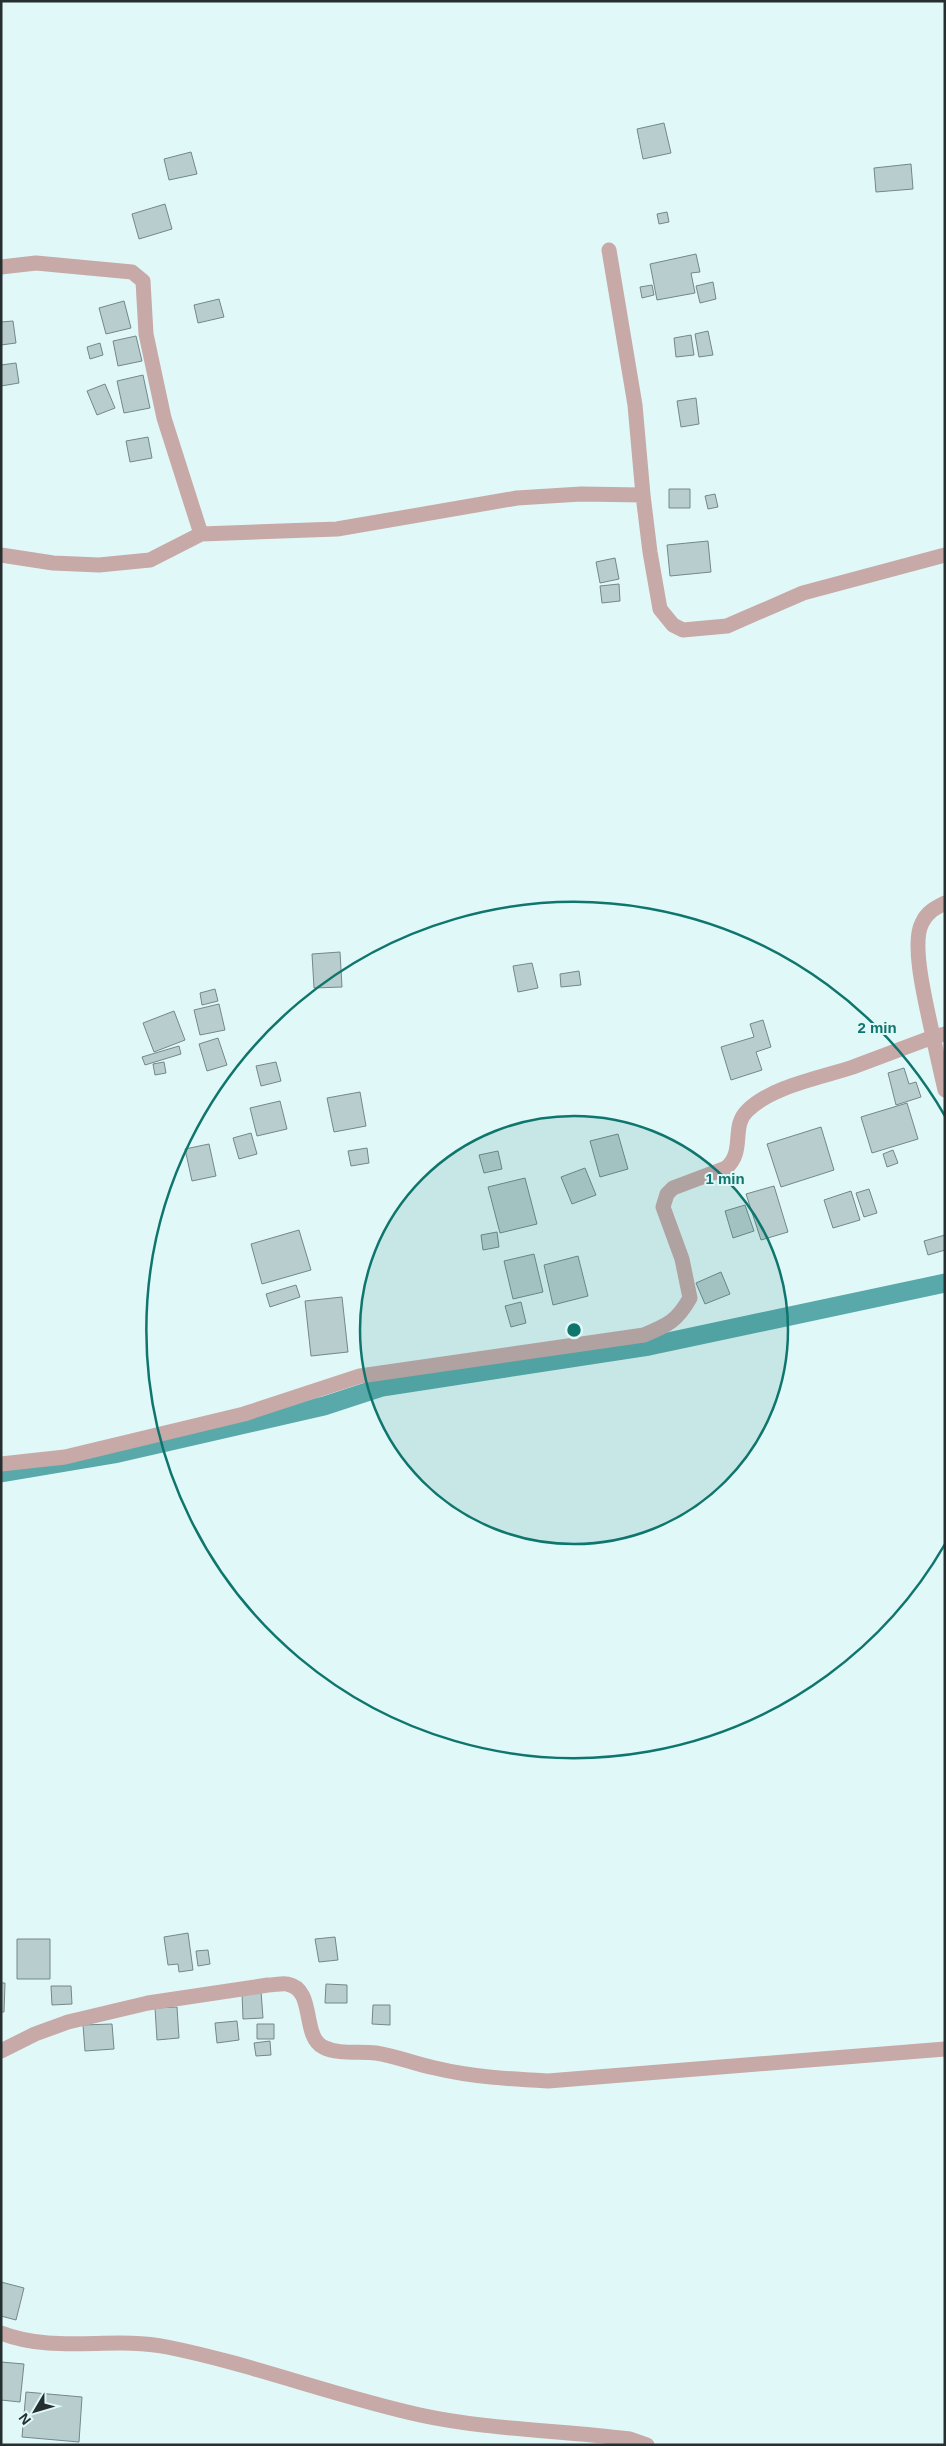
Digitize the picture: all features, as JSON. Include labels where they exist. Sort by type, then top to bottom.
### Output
[{"type":"street","points":[[609,250],[635,405],[643,495],[660,609],[669,622],[683,630],[727,626],[803,593],[945,555]]},
{"type":"street","points":[[1,267],[36,263],[132,272],[140,276],[143,281],[146,334],[164,418],[201,534]]},
{"type":"street","points":[[1,555],[53,562],[99,564],[150,560],[201,534],[337,529],[517,498],[581,494],[643,495]]},
{"type":"street","points":[[945,903],[930,911],[921,924],[918,944],[920,971],[939,1035],[945,1090]]},
{"type":"street","points":[[1,1464],[65,1457],[244,1414],[360,1376],[644,1335],[672,1323],[682,1312],[690,1298],[682,1259],[664,1207],[667,1194],[673,1188],[726,1168],[731,1164],[738,1149],[740,1119],[763,1096],[855,1066],[939,1035]]},
{"type":"street","points":[[2,2053],[35,2034],[68,2022],[148,2002],[268,1985],[288,1984],[295,1987],[304,1998],[315,2040],[323,2046],[339,2051],[377,2053],[436,2068],[490,2078],[548,2081],[945,2049]]},
{"type":"street","points":[[1,2334],[41,2343],[165,2346],[417,2414],[465,2424],[630,2439],[647,2445]]},
{"type":"building","points":[[664,123],[671,153],[643,159],[637,129]]},
{"type":"building","points":[[191,152],[197,174],[169,180],[164,159]]},
{"type":"building","points":[[911,164],[913,189],[876,192],[874,168]]},
{"type":"building","points":[[165,204],[172,229],[139,239],[132,214]]},
{"type":"building","points":[[667,212],[669,222],[659,224],[657,214]]},
{"type":"building","points":[[696,254],[700,272],[691,273],[695,293],[657,300],[650,264]]},
{"type":"building","points":[[713,282],[716,299],[700,303],[696,286]]},
{"type":"building","points":[[652,285],[654,295],[642,298],[640,287]]},
{"type":"building","points":[[219,299],[224,317],[198,323],[194,305]]},
{"type":"building","points":[[124,301],[131,328],[106,334],[99,308]]},
{"type":"building","points":[[13,321],[16,343],[1,345],[1,322]]},
{"type":"building","points":[[708,331],[713,355],[699,357],[695,334]]},
{"type":"building","points":[[691,335],[694,355],[676,357],[674,338]]},
{"type":"building","points":[[136,336],[142,361],[118,366],[113,341]]},
{"type":"building","points":[[100,343],[103,355],[90,359],[87,347]]},
{"type":"building","points":[[16,363],[19,383],[1,386],[1,365]]},
{"type":"building","points":[[143,375],[150,408],[124,413],[117,381]]},
{"type":"building","points":[[105,384],[115,408],[97,415],[87,391]]},
{"type":"building","points":[[696,398],[699,424],[681,427],[677,401]]},
{"type":"building","points":[[148,437],[152,458],[130,462],[126,441]]},
{"type":"building","points":[[669,489],[690,489],[690,508],[669,508]]},
{"type":"building","points":[[715,494],[718,507],[708,509],[705,496]]},
{"type":"building","points":[[708,541],[711,572],[670,576],[667,545]]},
{"type":"building","points":[[615,558],[619,579],[600,583],[596,562]]},
{"type":"building","points":[[619,584],[620,601],[602,603],[600,586]]},
{"type":"building","points":[[340,952],[342,987],[314,988],[312,954]]},
{"type":"building","points":[[532,963],[538,988],[518,992],[513,966]]},
{"type":"building","points":[[579,971],[581,985],[561,987],[560,974]]},
{"type":"building","points":[[215,989],[218,1001],[202,1005],[200,993]]},
{"type":"building","points":[[219,1004],[225,1030],[200,1035],[194,1010]]},
{"type":"building","points":[[174,1011],[185,1040],[154,1052],[143,1023]]},
{"type":"building","points":[[763,1020],[771,1047],[756,1052],[762,1070],[731,1080],[721,1047],[754,1037],[750,1024]]},
{"type":"building","points":[[218,1038],[227,1065],[207,1071],[199,1044]]},
{"type":"building","points":[[179,1046],[181,1054],[145,1065],[142,1057]]},
{"type":"building","points":[[164,1062],[166,1073],[155,1075],[153,1064]]},
{"type":"building","points":[[276,1062],[281,1081],[261,1086],[256,1066]]},
{"type":"building","points":[[904,1068],[909,1084],[916,1082],[921,1097],[896,1105],[888,1073]]},
{"type":"building","points":[[360,1092],[366,1126],[334,1132],[327,1098]]},
{"type":"building","points":[[280,1101],[287,1129],[257,1136],[250,1108]]},
{"type":"building","points":[[907,1103],[918,1139],[872,1153],[861,1117]]},
{"type":"building","points":[[821,1127],[834,1170],[781,1187],[767,1144]]},
{"type":"building","points":[[251,1133],[257,1154],[239,1159],[233,1138]]},
{"type":"building","points":[[618,1134],[628,1169],[600,1177],[590,1141]]},
{"type":"building","points":[[209,1144],[216,1176],[192,1181],[185,1149]]},
{"type":"building","points":[[367,1148],[369,1163],[351,1166],[348,1151]]},
{"type":"building","points":[[893,1150],[898,1163],[887,1167],[883,1154]]},
{"type":"building","points":[[498,1151],[502,1169],[484,1173],[479,1155]]},
{"type":"building","points":[[585,1168],[596,1195],[572,1204],[561,1177]]},
{"type":"building","points":[[525,1178],[537,1224],[500,1233],[488,1187]]},
{"type":"building","points":[[774,1186],[788,1232],[761,1240],[746,1194]]},
{"type":"building","points":[[869,1189],[877,1213],[864,1217],[856,1193]]},
{"type":"building","points":[[851,1191],[860,1220],[833,1228],[824,1200]]},
{"type":"building","points":[[745,1205],[754,1231],[733,1238],[725,1211]]},
{"type":"building","points":[[299,1230],[311,1270],[262,1284],[251,1244]]},
{"type":"building","points":[[497,1232],[499,1247],[483,1250],[481,1235]]},
{"type":"building","points":[[945,1235],[945,1250],[928,1255],[924,1241]]},
{"type":"building","points":[[534,1254],[543,1292],[513,1299],[504,1261]]},
{"type":"building","points":[[578,1256],[588,1296],[553,1305],[544,1265]]},
{"type":"building","points":[[721,1272],[730,1294],[705,1304],[696,1283]]},
{"type":"building","points":[[296,1285],[300,1297],[270,1307],[266,1294]]},
{"type":"building","points":[[342,1297],[348,1352],[311,1356],[305,1301]]},
{"type":"building","points":[[521,1302],[526,1323],[511,1327],[505,1306]]},
{"type":"building","points":[[188,1933],[193,1970],[179,1972],[178,1964],[168,1965],[164,1937]]},
{"type":"building","points":[[335,1937],[338,1960],[319,1962],[315,1939]]},
{"type":"building","points":[[17,1939],[50,1939],[50,1979],[17,1979]]},
{"type":"building","points":[[208,1950],[210,1964],[198,1966],[196,1951]]},
{"type":"building","points":[[1,1983],[5,1983],[4,2012],[1,2012]]},
{"type":"building","points":[[326,1984],[347,1985],[347,2003],[325,2003]]},
{"type":"building","points":[[51,1986],[71,1986],[72,2004],[52,2005]]},
{"type":"building","points":[[261,1991],[263,2018],[243,2019],[242,1992]]},
{"type":"building","points":[[373,2005],[390,2005],[390,2025],[372,2024]]},
{"type":"building","points":[[177,2007],[179,2038],[157,2040],[155,2008]]},
{"type":"building","points":[[237,2021],[239,2040],[217,2043],[215,2023]]},
{"type":"building","points":[[112,2024],[114,2049],[85,2051],[83,2025]]},
{"type":"building","points":[[257,2024],[274,2024],[274,2039],[257,2039]]},
{"type":"building","points":[[270,2041],[271,2055],[256,2056],[254,2043]]},
{"type":"building","points":[[1,2282],[24,2288],[16,2320],[1,2316]]},
{"type":"building","points":[[1,2362],[24,2364],[20,2402],[1,2400]]},
{"type":"building","points":[[26,2392],[82,2397],[79,2442],[22,2437]]},
{"type":"waterway","points":[[1,1473],[114,1454],[324,1406],[382,1387],[649,1346],[945,1283]]}]
